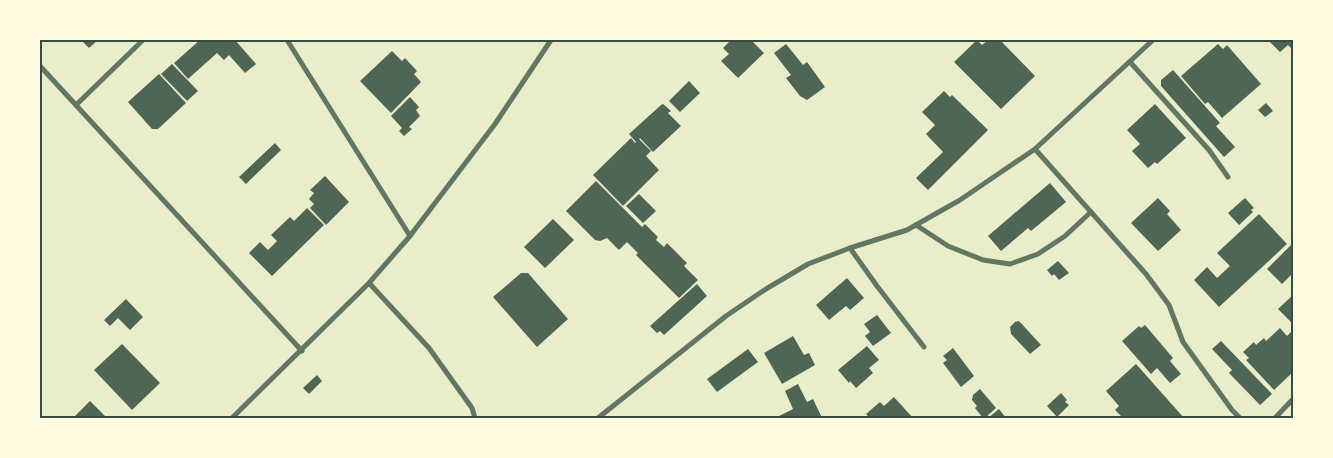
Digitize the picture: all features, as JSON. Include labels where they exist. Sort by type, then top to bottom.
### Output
[{"type":"street","points":[[76,105],[143,40]]},
{"type":"street","points":[[287,40],[410,236]]},
{"type":"street","points":[[232,418],[369,283],[410,236],[495,124],[552,40]]},
{"type":"street","points":[[598,418],[726,316],[766,289],[808,264],[907,230],[960,200],[1036,149],[1153,40]]},
{"type":"street","points":[[1130,62],[1209,150],[1228,177]]},
{"type":"street","points":[[40,66],[302,351]]},
{"type":"street","points":[[1036,149],[1146,274],[1169,305],[1183,342],[1232,410],[1240,418]]},
{"type":"street","points":[[916,225],[948,246],[983,260],[1010,264],[1038,254],[1065,236],[1091,212]]},
{"type":"street","points":[[850,248],[924,347]]},
{"type":"street","points":[[369,283],[429,348],[472,408],[475,418]]},
{"type":"street","points":[[1275,418],[1293,400]]},
{"type":"building","points":[[81,40],[98,40],[89,48]]},
{"type":"building","points":[[200,40],[235,40],[256,64],[245,73],[229,55],[224,60],[217,53],[188,79],[174,63]]},
{"type":"building","points":[[731,40],[751,40],[764,53],[738,78],[721,61],[729,54],[723,48]]},
{"type":"building","points":[[977,40],[982,45],[988,40],[1000,40],[1035,76],[1001,109],[954,62]]},
{"type":"building","points":[[1268,40],[1293,40],[1293,50],[1288,45],[1280,52]]},
{"type":"building","points":[[786,44],[803,65],[807,62],[825,87],[807,100],[800,96],[786,78],[791,75],[774,53]]},
{"type":"building","points":[[1218,44],[1223,49],[1227,45],[1261,84],[1222,118],[1208,102],[1205,104],[1181,76]]},
{"type":"building","points":[[392,51],[402,61],[405,58],[417,71],[414,74],[421,82],[391,113],[360,81]]},
{"type":"building","points":[[172,64],[198,91],[187,101],[161,74]]},
{"type":"building","points":[[1173,70],[1220,123],[1216,126],[1235,147],[1224,157],[1161,86],[1161,80]]},
{"type":"building","points":[[159,74],[186,103],[158,129],[152,129],[128,102]]},
{"type":"building","points":[[689,81],[700,93],[680,112],[669,101]]},
{"type":"building","points":[[944,91],[950,97],[952,95],[988,130],[928,190],[916,178],[943,152],[926,134],[935,125],[922,112]]},
{"type":"building","points":[[410,97],[419,107],[416,110],[420,116],[409,127],[412,129],[404,136],[399,131],[402,128],[391,116]]},
{"type":"building","points":[[1266,103],[1273,111],[1265,117],[1258,110]]},
{"type":"building","points":[[663,104],[671,111],[668,113],[681,126],[653,152],[639,139],[651,151],[646,156],[659,170],[623,206],[593,175],[631,138],[636,142],[629,134]]},
{"type":"building","points":[[1155,104],[1186,138],[1157,164],[1155,162],[1148,168],[1132,151],[1140,144],[1127,130]]},
{"type":"building","points":[[275,143],[281,150],[246,184],[239,177]]},
{"type":"building","points":[[325,176],[349,202],[326,225],[310,208],[314,204],[309,199],[314,193],[310,190]]},
{"type":"building","points":[[596,181],[642,227],[645,224],[658,237],[656,240],[664,247],[667,243],[687,263],[684,266],[698,280],[679,298],[636,255],[638,253],[627,242],[619,250],[607,238],[600,241],[595,240],[566,211]]},
{"type":"building","points":[[1050,183],[1066,202],[1031,231],[1028,228],[1001,251],[988,236]]},
{"type":"building","points":[[639,194],[656,211],[643,223],[626,206]]},
{"type":"building","points":[[1158,198],[1170,211],[1167,214],[1181,230],[1158,251],[1131,223]]},
{"type":"building","points":[[1245,198],[1254,208],[1251,210],[1253,212],[1239,225],[1228,213]]},
{"type":"building","points":[[307,208],[324,225],[272,276],[249,253],[260,242],[268,250],[277,241],[271,235],[290,217],[294,221]]},
{"type":"building","points":[[1259,214],[1287,244],[1219,307],[1194,280],[1207,267],[1217,278],[1230,266],[1217,253]]},
{"type":"building","points":[[553,219],[574,240],[545,268],[524,247]]},
{"type":"building","points":[[1293,243],[1293,273],[1282,284],[1267,269]]},
{"type":"building","points":[[1058,261],[1069,273],[1059,280],[1047,270]]},
{"type":"building","points":[[521,273],[528,273],[568,319],[537,347],[493,297]]},
{"type":"building","points":[[847,278],[864,298],[850,310],[846,306],[829,320],[816,305]]},
{"type":"building","points":[[697,284],[707,296],[664,335],[660,331],[657,333],[650,326]]},
{"type":"building","points":[[1293,295],[1293,324],[1278,309]]},
{"type":"building","points":[[126,299],[143,317],[130,330],[118,318],[110,326],[104,320]]},
{"type":"building","points":[[877,315],[891,333],[873,346],[865,336],[870,332],[864,324]]},
{"type":"building","points":[[1019,321],[1041,345],[1030,354],[1011,334],[1010,327]]},
{"type":"building","points":[[1145,325],[1173,358],[1170,361],[1181,374],[1170,383],[1157,368],[1151,374],[1122,341],[1139,326],[1141,328]]},
{"type":"building","points":[[1280,328],[1287,336],[1293,330],[1293,372],[1274,390],[1246,360],[1249,358],[1243,352],[1254,342],[1256,345],[1264,338],[1266,341]]},
{"type":"building","points":[[793,336],[804,355],[809,353],[815,365],[782,384],[764,353]]},
{"type":"building","points":[[1221,341],[1272,394],[1260,405],[1229,373],[1232,370],[1212,349]]},
{"type":"building","points":[[122,344],[160,383],[132,410],[94,370]]},
{"type":"building","points":[[867,346],[879,360],[869,368],[873,373],[856,388],[838,370]]},
{"type":"building","points":[[953,348],[974,376],[961,387],[943,363],[947,360],[943,356]]},
{"type":"building","points":[[748,349],[758,362],[717,392],[707,379]]},
{"type":"building","points":[[1136,364],[1184,418],[1123,418],[1115,410],[1119,406],[1106,391]]},
{"type":"building","points":[[317,375],[322,381],[309,394],[303,388]]},
{"type":"building","points":[[798,384],[807,402],[813,399],[822,418],[780,418],[779,416],[793,409],[785,391]]},
{"type":"building","points":[[980,389],[996,408],[985,418],[975,408],[977,406],[972,400],[973,395]]},
{"type":"building","points":[[1061,393],[1067,400],[1065,402],[1069,405],[1057,417],[1047,406]]},
{"type":"building","points":[[894,397],[913,418],[870,418],[866,414],[880,402],[884,406]]},
{"type":"building","points":[[90,401],[107,418],[73,418]]},
{"type":"building","points":[[999,409],[1006,418],[988,418]]}]
